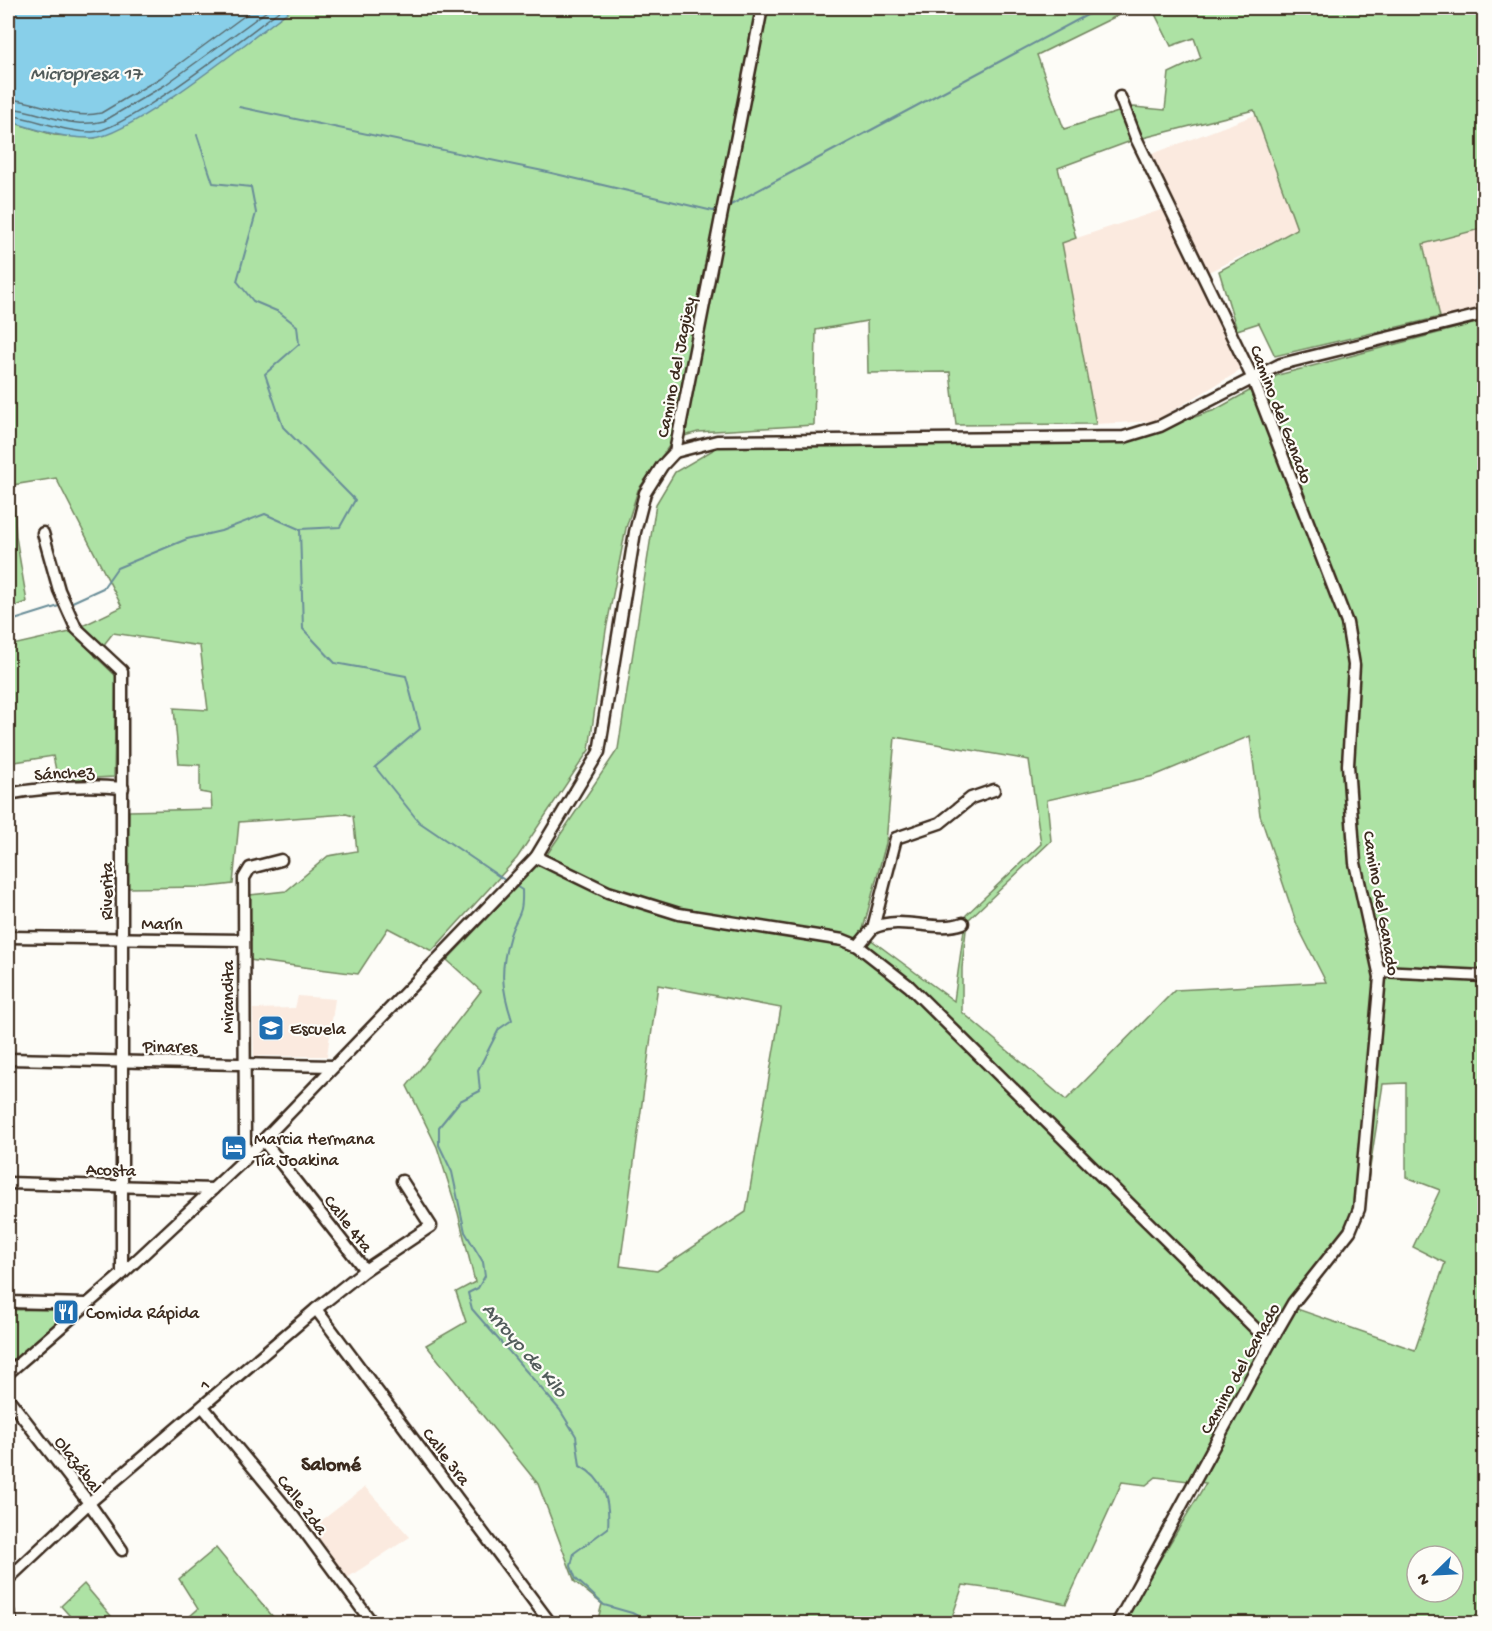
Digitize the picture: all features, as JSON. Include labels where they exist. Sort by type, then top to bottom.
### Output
[{"type":"street","name":"Camino del Jagüey","points":[[8,1372],[123,1274],[245,1159],[536,857],[599,752],[635,532],[645,493],[662,466],[675,452],[762,8]]},
{"type":"street","name":"Camino del Ganado","points":[[1117,1623],[1270,1343],[1293,1304],[1350,1231],[1359,1209],[1371,1094],[1380,970],[1355,863],[1348,765],[1354,665],[1347,623],[1252,377],[1136,138],[1120,97]]},
{"type":"street","points":[[675,452],[717,441],[1124,437],[1160,426],[1281,364],[1485,314]]},
{"type":"street","name":"Riverita","points":[[43,533],[59,590],[76,628],[122,671],[123,1274]]},
{"type":"street","name":"Sánchez","points":[[8,795],[52,787],[92,785],[123,788]]},
{"type":"street","points":[[858,946],[873,928],[896,838],[940,823],[971,798],[994,790]]},
{"type":"street","points":[[536,857],[608,892],[679,914],[843,940],[858,946],[909,986],[1270,1343]]},
{"type":"street","name":"Mirandita","points":[[245,1159],[244,878],[250,868],[280,860]]},
{"type":"street","points":[[873,928],[890,922],[953,925],[963,923]]},
{"type":"street","name":"Marín","points":[[8,937],[244,940]]},
{"type":"street","points":[[1380,970],[1485,976]]},
{"type":"street","name":"Pinares","points":[[8,1059],[333,1066]]},
{"type":"street","name":"Calle 4ta","points":[[263,1140],[365,1270]]},
{"type":"street","name":"1","points":[[8,1579],[89,1503],[316,1309],[365,1270],[431,1226],[402,1181]]},
{"type":"street","name":"Acosta","points":[[8,1183],[213,1189]]},
{"type":"street","points":[[8,1302],[86,1304]]},
{"type":"street","name":"Calle 3ra","points":[[316,1309],[551,1623]]},
{"type":"street","name":"Olazábal","points":[[8,1398],[89,1503],[122,1550]]},
{"type":"street","name":"Calle 2da","points":[[203,1407],[294,1517],[373,1623]]},
{"type":"street","points":[[8,1611],[12,1623]]},
{"type":"shaded area","points":[[1255,115],[1297,229],[1200,276],[1243,369],[1155,421],[1096,424],[1062,243],[1167,208],[1144,157]]},
{"type":"shaded area","points":[[1484,228],[1484,310],[1440,317],[1423,244]]},
{"type":"shaded area","points":[[298,996],[335,999],[327,1056],[254,1056],[253,1009],[295,1008]]},
{"type":"shaded area","points":[[365,1487],[410,1537],[347,1578],[312,1528]]},
{"type":"green space","points":[[293,8],[1133,8],[1037,55],[1064,129],[1134,107],[1165,110],[1169,73],[1201,58],[1194,38],[1171,46],[1152,8],[1484,8],[1484,228],[1423,244],[1440,317],[1275,356],[1259,323],[1237,330],[1219,271],[1297,229],[1254,110],[1131,141],[1058,168],[1076,238],[1062,243],[1096,424],[956,425],[950,372],[868,373],[867,321],[816,330],[814,425],[698,432],[674,439],[638,490],[626,528],[606,630],[589,750],[517,858],[432,951],[388,928],[358,974],[249,960],[250,895],[286,891],[328,856],[357,851],[353,816],[346,814],[239,822],[233,884],[208,887],[127,888],[129,811],[212,809],[211,794],[200,792],[200,765],[179,764],[174,708],[208,710],[200,646],[113,633],[95,656],[116,676],[114,777],[58,780],[53,756],[8,763],[8,646],[70,632],[122,607],[56,478],[13,485],[16,537],[27,602],[8,609],[8,121],[54,135],[95,138],[173,96]]},
{"type":"green space","points":[[1484,321],[1484,1623],[1122,1623],[1206,1483],[1156,1477],[1146,1485],[1122,1482],[1066,1604],[1007,1591],[963,1585],[950,1623],[597,1623],[602,1604],[575,1582],[538,1484],[426,1345],[466,1322],[456,1292],[475,1282],[458,1213],[437,1147],[407,1086],[481,991],[447,960],[546,856],[618,749],[656,504],[675,472],[723,444],[845,446],[1123,442],[1215,410],[1278,375]],"holes":[[[1250,736],[1260,815],[1297,925],[1326,982],[1175,990],[1066,1100],[962,1012],[962,968],[967,921],[1051,841],[1047,800],[1154,776]],[[895,737],[1029,760],[1041,844],[966,915],[954,1001],[862,933],[886,843]],[[658,985],[781,1008],[746,1212],[657,1271],[620,1266]],[[1406,1083],[1406,1177],[1440,1190],[1413,1247],[1445,1263],[1415,1350],[1294,1308],[1362,1219],[1383,1084]]]},
{"type":"green space","points":[[73,1309],[8,1365],[8,1310]]},
{"type":"green space","points":[[216,1548],[278,1623],[182,1623],[198,1609],[179,1579]]},
{"type":"green space","points":[[84,1584],[117,1623],[76,1623],[61,1606]]},
{"type":"water","name":"Micropresa 17","points":[[8,8],[293,8],[224,60],[135,121],[111,133],[93,138],[82,138],[60,135],[8,121]]},
{"type":"waterway","points":[[725,208],[1100,8]]},
{"type":"waterway","points":[[239,107],[543,171],[713,211],[720,209]]},
{"type":"waterway","name":"Arroyo de Kilo","points":[[197,135],[213,183],[251,187],[256,213],[237,281],[253,301],[279,312],[297,326],[299,344],[265,374],[283,427],[355,500],[340,527],[300,529],[303,629],[335,663],[406,676],[420,729],[375,767],[419,822],[506,881]]},
{"type":"waterway","points":[[68,604],[103,588],[117,568],[187,539],[221,531],[265,514],[299,529]]},
{"type":"waterway","points":[[8,622],[62,605]]},
{"type":"waterway","name":"Arroyo de Kilo","points":[[514,885],[522,890],[522,906],[510,935],[503,968],[504,988],[512,1020],[499,1029],[478,1070],[480,1091],[460,1101],[439,1127],[439,1145],[452,1172],[465,1232],[483,1262],[485,1276],[478,1288],[468,1293],[472,1309],[560,1410],[576,1436],[580,1466],[600,1484],[607,1500],[608,1528],[574,1553],[571,1566],[576,1579],[604,1605],[632,1613],[653,1624]]},
{"type":"place","name":"Escuela","points":[[271,1028]]},
{"type":"place","name":"Marcia Hermana Tía Joakina","points":[[234,1148]]},
{"type":"place","name":"Comida Rápida","points":[[66,1312]]},
{"type":"district","name":"Salomé","points":[[331,1463]]}]
